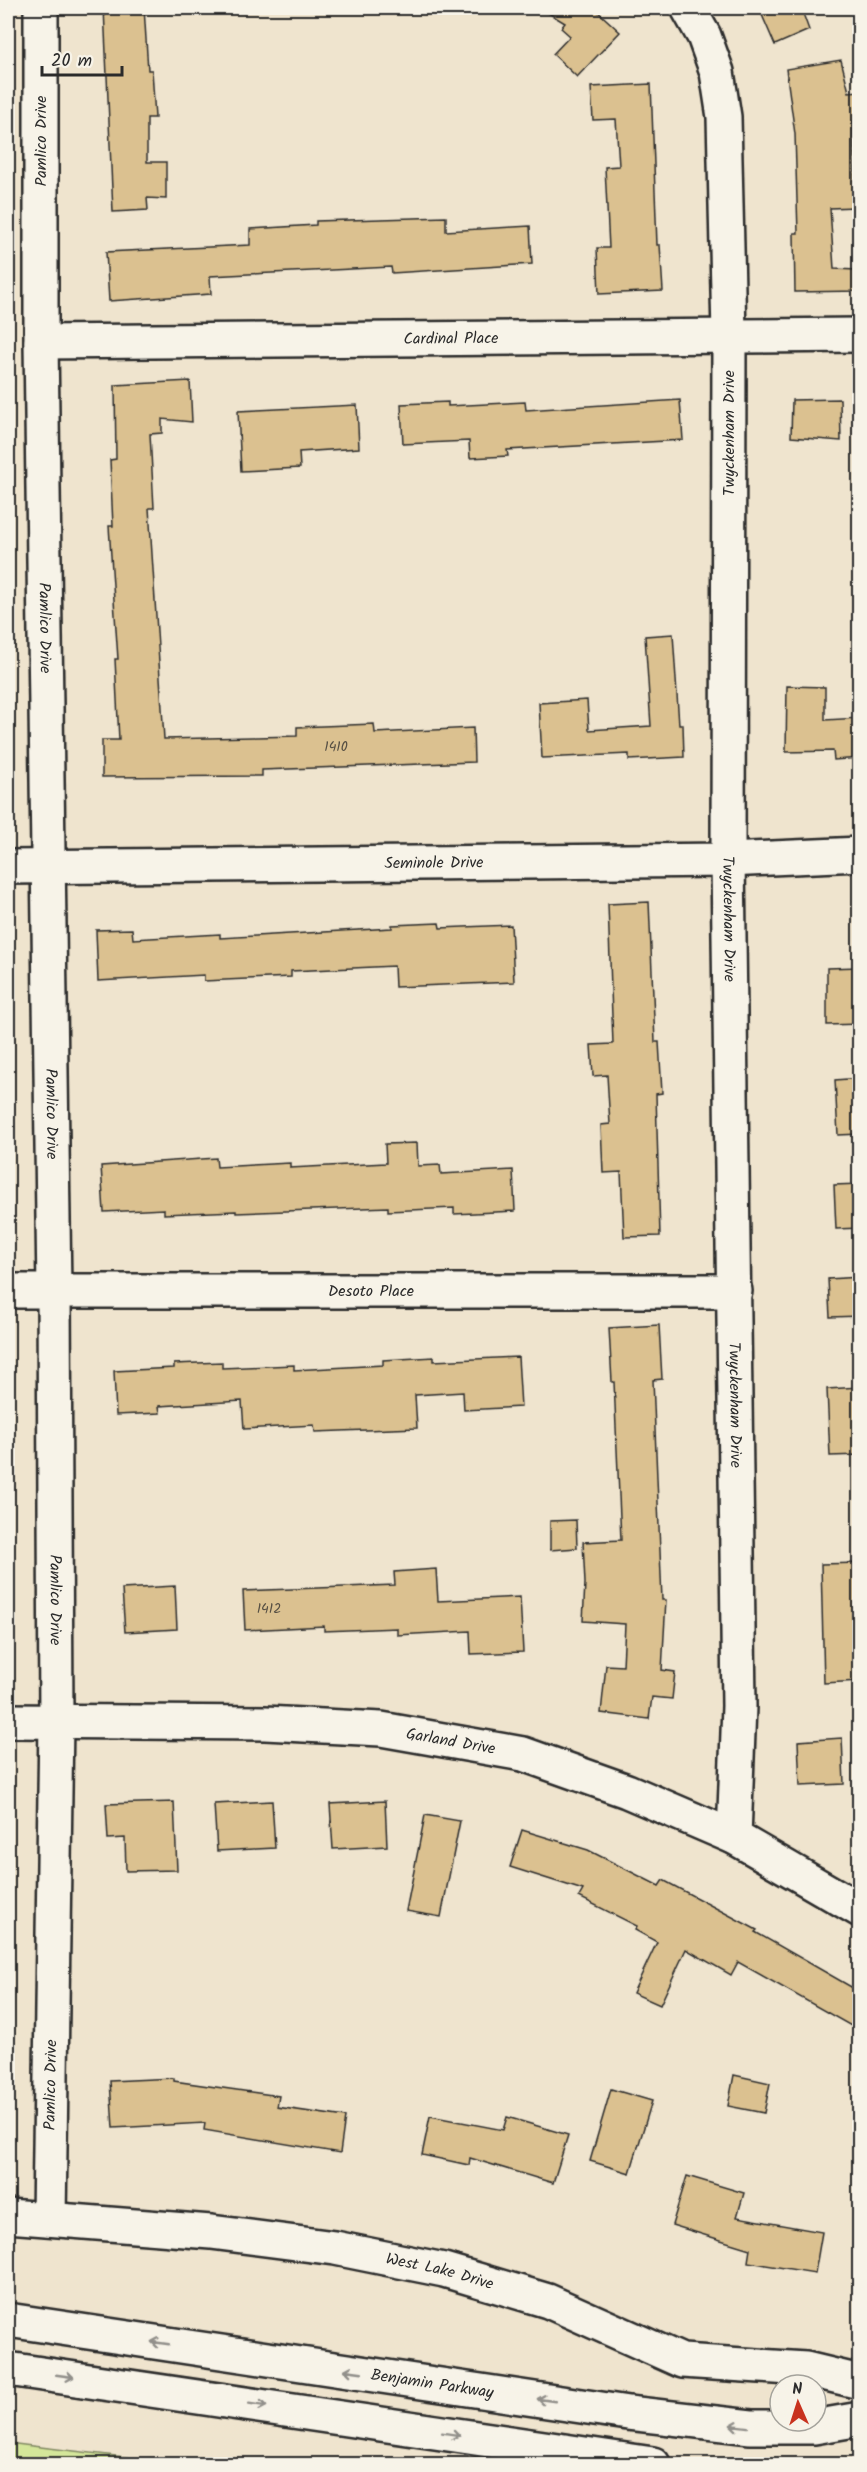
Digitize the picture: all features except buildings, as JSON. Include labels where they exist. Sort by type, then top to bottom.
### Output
[{"type":"street","name":"Pamlico Drive","points":[[41,8],[41,342],[54,1291],[56,1721],[49,2219]]},
{"type":"street","name":"Twyckenham Drive","points":[[688,8],[704,36],[717,72],[724,117],[729,335],[728,860],[740,1706],[734,1837]]},
{"type":"street","name":"Cardinal Place","points":[[41,342],[860,334]]},
{"type":"street","name":"Seminole Drive","points":[[8,867],[728,860],[860,854]]},
{"type":"street","name":"Desoto Place","points":[[8,1291],[735,1291]]},
{"type":"street","name":"Garland Drive","points":[[8,1721],[265,1723],[381,1730],[512,1752],[627,1791],[734,1837],[860,1910]]},
{"type":"street","name":"West Lake Drive","points":[[8,2216],[212,2232],[335,2248],[444,2270],[548,2301],[682,2361],[806,2369],[860,2382]]},
{"type":"street","name":"Benjamin Parkway","points":[[8,2320],[628,2413],[750,2427],[814,2427],[860,2419]]},
{"type":"street","points":[[8,2368],[653,2464]]},
{"type":"green space","points":[[8,2443],[32,2446],[183,2464],[8,2464]]}]
